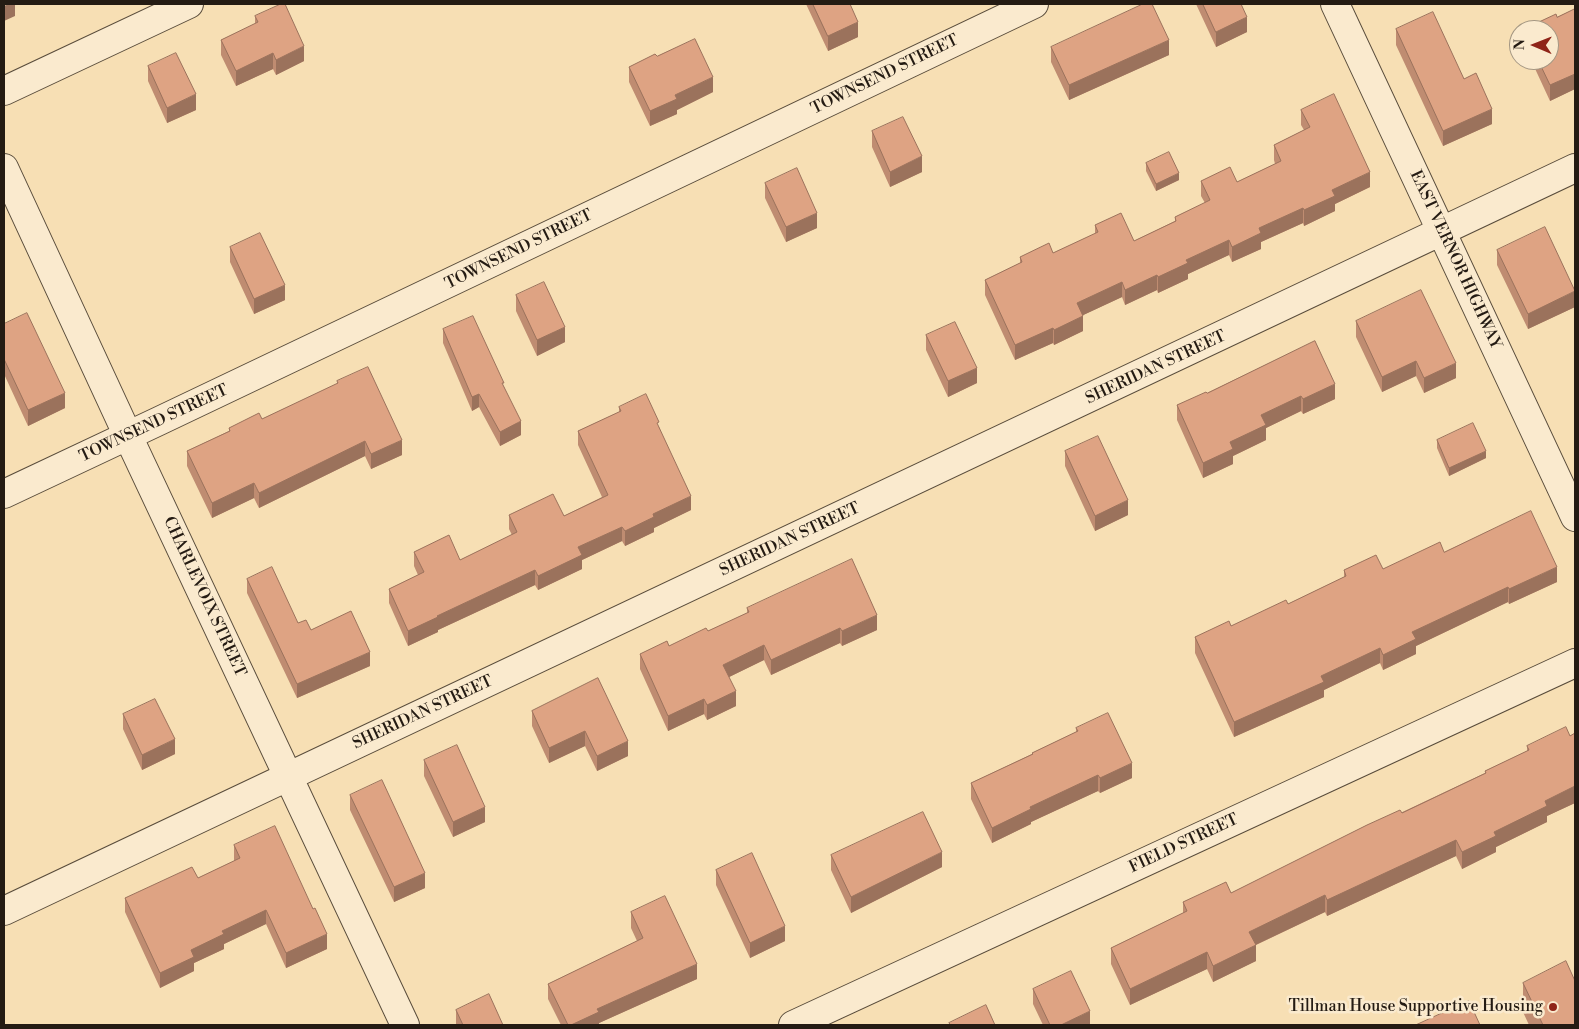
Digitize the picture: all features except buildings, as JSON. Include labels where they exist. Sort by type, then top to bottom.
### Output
[{"type":"street","points":[[4,91],[189,4]]},
{"type":"street","name":"TOWNSEND STREET","points":[[4,494],[1034,4]]},
{"type":"street","name":"EAST VERNOR HIGHWAY","points":[[1335,4],[1575,517]]},
{"type":"street","name":"CHARLEVOIX STREET","points":[[4,168],[405,1025]]},
{"type":"street","name":"SHERIDAN STREET","points":[[4,912],[1442,233],[1575,168]]},
{"type":"street","name":"FIELD STREET","points":[[793,1025],[1575,663]]},
{"type":"place","name":"Tillman House Supportive Housing","points":[[1553,1007]]}]
